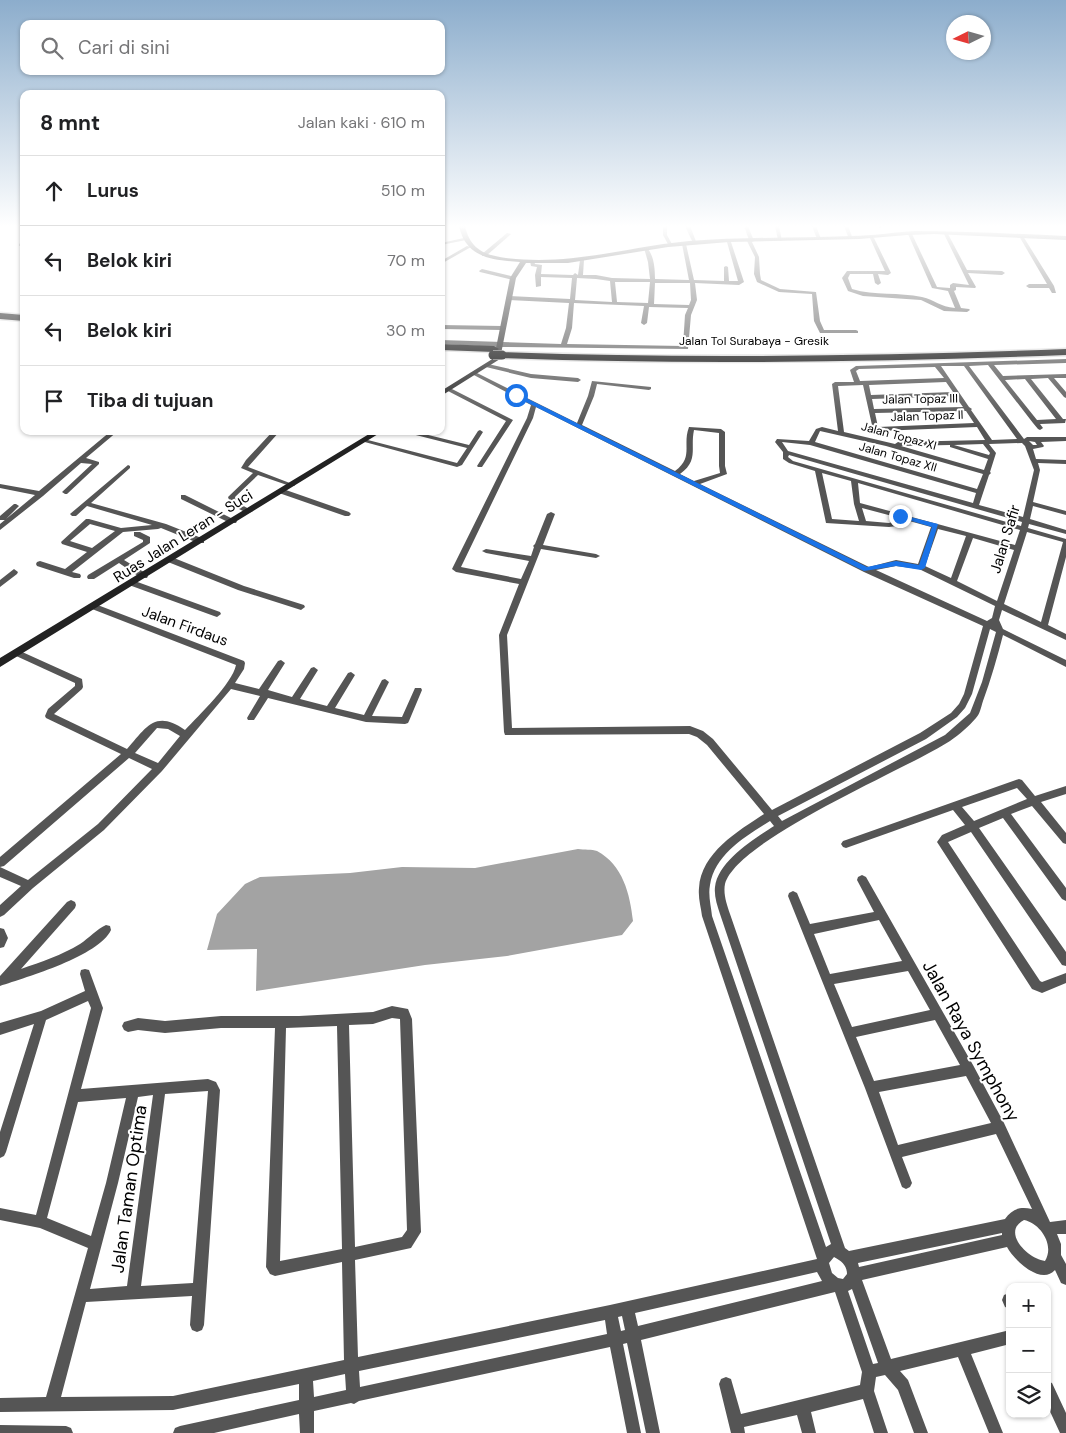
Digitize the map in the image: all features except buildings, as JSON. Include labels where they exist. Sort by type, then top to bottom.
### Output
[{"type":"highway","points":[[0,317],[20,320]]},
{"type":"highway","name":"Jalan Tol Surabaya - Gresik","points":[[445,353],[762,354],[1066,346]]},
{"type":"highway","name":"Jalan Tol Surabaya - Gresik","points":[[445,347],[498,352],[762,359],[887,358],[1066,352]]},
{"type":"main road","points":[[445,391],[488,366],[498,352],[510,293]]},
{"type":"main road","name":"Ruas Jalan Leran - Suci","points":[[0,663],[95,607],[374,435]]},
{"type":"street","points":[[564,345],[569,328],[574,293]]},
{"type":"street","points":[[614,293],[615,304]]},
{"type":"street","points":[[644,323],[651,293]]},
{"type":"street","points":[[445,343],[498,352],[564,345],[686,348],[688,315],[694,300],[693,293]]},
{"type":"street","points":[[813,293],[817,321],[822,332],[856,332]]},
{"type":"street","points":[[860,293],[922,299],[937,307],[967,310]]},
{"type":"street","points":[[952,293],[959,310]]},
{"type":"street","points":[[509,298],[691,307]]},
{"type":"street","points":[[445,327],[502,328]]},
{"type":"street","points":[[876,441],[876,429],[869,396],[853,370],[858,367],[1066,361]]},
{"type":"street","points":[[990,364],[1040,428]]},
{"type":"street","name":"Jalan Safir","points":[[966,365],[1025,442],[1037,463]]},
{"type":"street","points":[[488,366],[531,376],[578,380]]},
{"type":"street","points":[[938,366],[979,425],[993,453],[988,473],[975,506]]},
{"type":"street","points":[[474,373],[534,405],[866,570],[991,622],[1000,630],[1066,664]]},
{"type":"street","points":[[1050,376],[1066,396]]},
{"type":"street","points":[[1001,378],[1066,376]]},
{"type":"street","points":[[1026,377],[1063,421]]},
{"type":"street","points":[[841,433],[834,385],[837,383],[948,380]]},
{"type":"street","points":[[579,426],[591,396],[594,382],[649,388]]},
{"type":"street","points":[[448,389],[510,420],[480,466]]},
{"type":"street","points":[[869,396],[958,394]]},
{"type":"street","points":[[522,582],[456,569],[530,418],[534,405]]},
{"type":"street","name":"Jalan Topaz III","points":[[872,411],[968,409]]},
{"type":"street","points":[[1035,422],[1063,421]]},
{"type":"street","name":"Jalan Topaz II","points":[[876,429],[979,425]]},
{"type":"street","points":[[675,474],[684,468],[690,460],[691,428],[719,430],[722,433],[722,466],[724,474],[694,483]]},
{"type":"street","name":"Jalan Topaz XI","points":[[810,443],[818,430],[841,433],[888,444],[988,473]]},
{"type":"street","points":[[364,441],[456,465],[460,464],[480,432]]},
{"type":"street","points":[[4,519],[41,494],[110,435]]},
{"type":"street","points":[[273,435],[244,466],[245,469],[292,485]]},
{"type":"street","points":[[420,435],[469,447]]},
{"type":"street","points":[[888,444],[1025,442],[1030,438],[1038,443],[1066,439]]},
{"type":"street","name":"Jalan Topaz XII","points":[[786,452],[778,442],[779,440],[810,443],[979,492]]},
{"type":"street","points":[[942,443],[992,458]]},
{"type":"street","name":"Jalan Safir","points":[[823,1261],[707,916],[704,882],[718,853],[771,814],[922,736],[954,715],[962,706],[968,694],[1024,529],[1037,463],[1038,443]]},
{"type":"street","points":[[1044,627],[1066,542],[818,470],[787,460],[785,458],[786,452],[1066,532]]},
{"type":"street","points":[[65,492],[97,464],[80,460]]},
{"type":"street","points":[[1037,463],[1066,462]]},
{"type":"street","points":[[74,514],[88,504],[128,467]]},
{"type":"street","points":[[818,470],[829,521],[894,524],[900,516]]},
{"type":"street","points":[[891,491],[902,470]]},
{"type":"street","points":[[250,511],[234,503],[231,497],[257,473]]},
{"type":"street","points":[[854,480],[857,504],[864,523]]},
{"type":"street","points":[[1,486],[41,494]]},
{"type":"street","points":[[281,492],[346,514]]},
{"type":"street","points":[[183,496],[233,521]]},
{"type":"street","points":[[1030,503],[1066,513]]},
{"type":"street","points":[[88,504],[163,526],[201,541]]},
{"type":"street","points":[[857,504],[1017,548]]},
{"type":"street","points":[[0,528],[4,519],[16,506]]},
{"type":"street","points":[[551,514],[522,582],[503,634],[508,732],[684,728],[690,730],[700,734],[710,742],[781,827]]},
{"type":"street","points":[[92,551],[65,542],[91,520],[121,530],[139,531],[163,526]]},
{"type":"street","points":[[139,531],[148,522]]},
{"type":"street","points":[[921,568],[935,526]]},
{"type":"street","points":[[66,572],[121,530]]},
{"type":"street","points":[[91,577],[146,543],[147,538],[139,531]]},
{"type":"street","points":[[953,583],[970,536]]},
{"type":"street","points":[[537,546],[596,556]]},
{"type":"street","points":[[486,551],[532,559]]},
{"type":"street","points":[[119,560],[144,576]]},
{"type":"street","points":[[171,560],[241,588],[302,607]]},
{"type":"street","points":[[866,570],[896,563],[921,568],[1066,637]]},
{"type":"street","points":[[40,564],[77,576]]},
{"type":"street","points":[[0,584],[14,572]]},
{"type":"street","points":[[132,583],[217,614]]},
{"type":"street","name":"Jalan Firdaus","points":[[95,607],[238,660],[242,664],[230,685]]},
{"type":"street","points":[[921,1433],[903,1385],[887,1367],[853,1275],[853,1269],[844,1255],[720,899],[721,882],[733,863],[781,827],[948,738],[962,727],[974,715],[986,682],[1000,630]]},
{"type":"street","points":[[17,653],[79,681],[79,687],[51,711],[49,716],[159,768]]},
{"type":"street","points":[[250,718],[281,663]]},
{"type":"street","points":[[295,700],[314,670]]},
{"type":"street","points":[[330,710],[351,675]]},
{"type":"street","points":[[366,719],[385,682]]},
{"type":"street","points":[[0,912],[29,885],[101,827],[159,768],[184,736],[230,685],[366,719],[406,721],[418,690]]},
{"type":"street","points":[[0,863],[128,754],[154,726],[158,724],[170,727],[184,736]]},
{"type":"street","points":[[846,844],[1018,783],[1035,800],[1066,840]]},
{"type":"street","points":[[1066,790],[1035,800],[973,828],[945,838],[942,842],[1036,985],[1042,988],[1066,978]]},
{"type":"street","points":[[955,805],[1066,961]]},
{"type":"street","points":[[1005,814],[1066,896]]},
{"type":"street","points":[[0,872],[29,885]]},
{"type":"street","name":"Jalan Raya Symphony","points":[[862,880],[969,1069],[1048,1224]]},
{"type":"street","points":[[793,896],[896,1152],[906,1182]]},
{"type":"street","points":[[2,980],[71,905]]},
{"type":"street","points":[[807,930],[882,916]]},
{"type":"street","points":[[2,980],[73,954],[95,942],[106,930]]},
{"type":"street","points":[[0,933],[4,938],[0,944]]},
{"type":"street","points":[[828,980],[910,965]]},
{"type":"street","points":[[40,1222],[97,1008],[85,974]]},
{"type":"street","points":[[0,1029],[42,1016],[91,994]]},
{"type":"street","points":[[128,1026],[138,1024],[165,1027],[221,1022],[281,1023],[373,1018],[392,1012],[401,1012],[406,1016],[414,1232],[406,1242],[275,1269],[273,1267],[279,1038],[281,1023]]},
{"type":"street","points":[[848,1033],[937,1014]]},
{"type":"street","points":[[0,1152],[42,1016]]},
{"type":"street","points":[[343,1019],[351,1366],[354,1397]]},
{"type":"street","points":[[870,1088],[969,1069]]},
{"type":"street","points":[[73,1096],[160,1090],[208,1084],[212,1086],[214,1090],[197,1325]]},
{"type":"street","name":"Jalan Taman Optima","points":[[133,1292],[160,1090]]},
{"type":"street","points":[[52,1403],[112,1183],[133,1092]]},
{"type":"street","points":[[896,1152],[1000,1127]]},
{"type":"street","points":[[1061,1255],[1048,1268],[1033,1267],[1019,1256],[1010,1240],[1009,1225],[1016,1215],[1030,1213],[1048,1224],[1066,1227]]},
{"type":"street","points":[[0,1214],[40,1222],[95,1244]]},
{"type":"street","points":[[1048,1224],[1056,1236],[1066,1278]]},
{"type":"street","points":[[881,1433],[867,1391],[869,1372],[837,1285],[826,1276],[823,1261],[827,1253],[833,1250],[844,1255],[1009,1225]]},
{"type":"street","points":[[180,1433],[354,1397],[615,1339],[837,1285],[848,1284],[853,1275],[1010,1240]]},
{"type":"street","points":[[0,1405],[173,1403],[610,1312],[823,1261]]},
{"type":"street","points":[[81,1296],[199,1289]]},
{"type":"street","points":[[627,1308],[653,1433]]},
{"type":"street","points":[[610,1312],[634,1433]]},
{"type":"street","points":[[869,1372],[1006,1338]]},
{"type":"street","points":[[962,1349],[996,1433]]},
{"type":"street","points":[[306,1375],[307,1433]]},
{"type":"street","points":[[726,1384],[737,1427],[802,1406],[867,1391]]},
{"type":"street","points":[[1051,1397],[1066,1430]]},
{"type":"street","points":[[802,1406],[809,1433]]},
{"type":"street","points":[[0,1432],[66,1433]]},
{"type":"shaded area","points":[[578,849],[595,850],[606,857],[624,881],[633,921],[622,935],[507,956],[425,965],[256,991],[257,949],[207,950],[217,914],[245,884],[260,877],[350,873],[402,867],[475,868]]},
{"type":"route","points":[[516,395],[866,570],[896,563],[921,568],[935,526],[900,516]]}]
